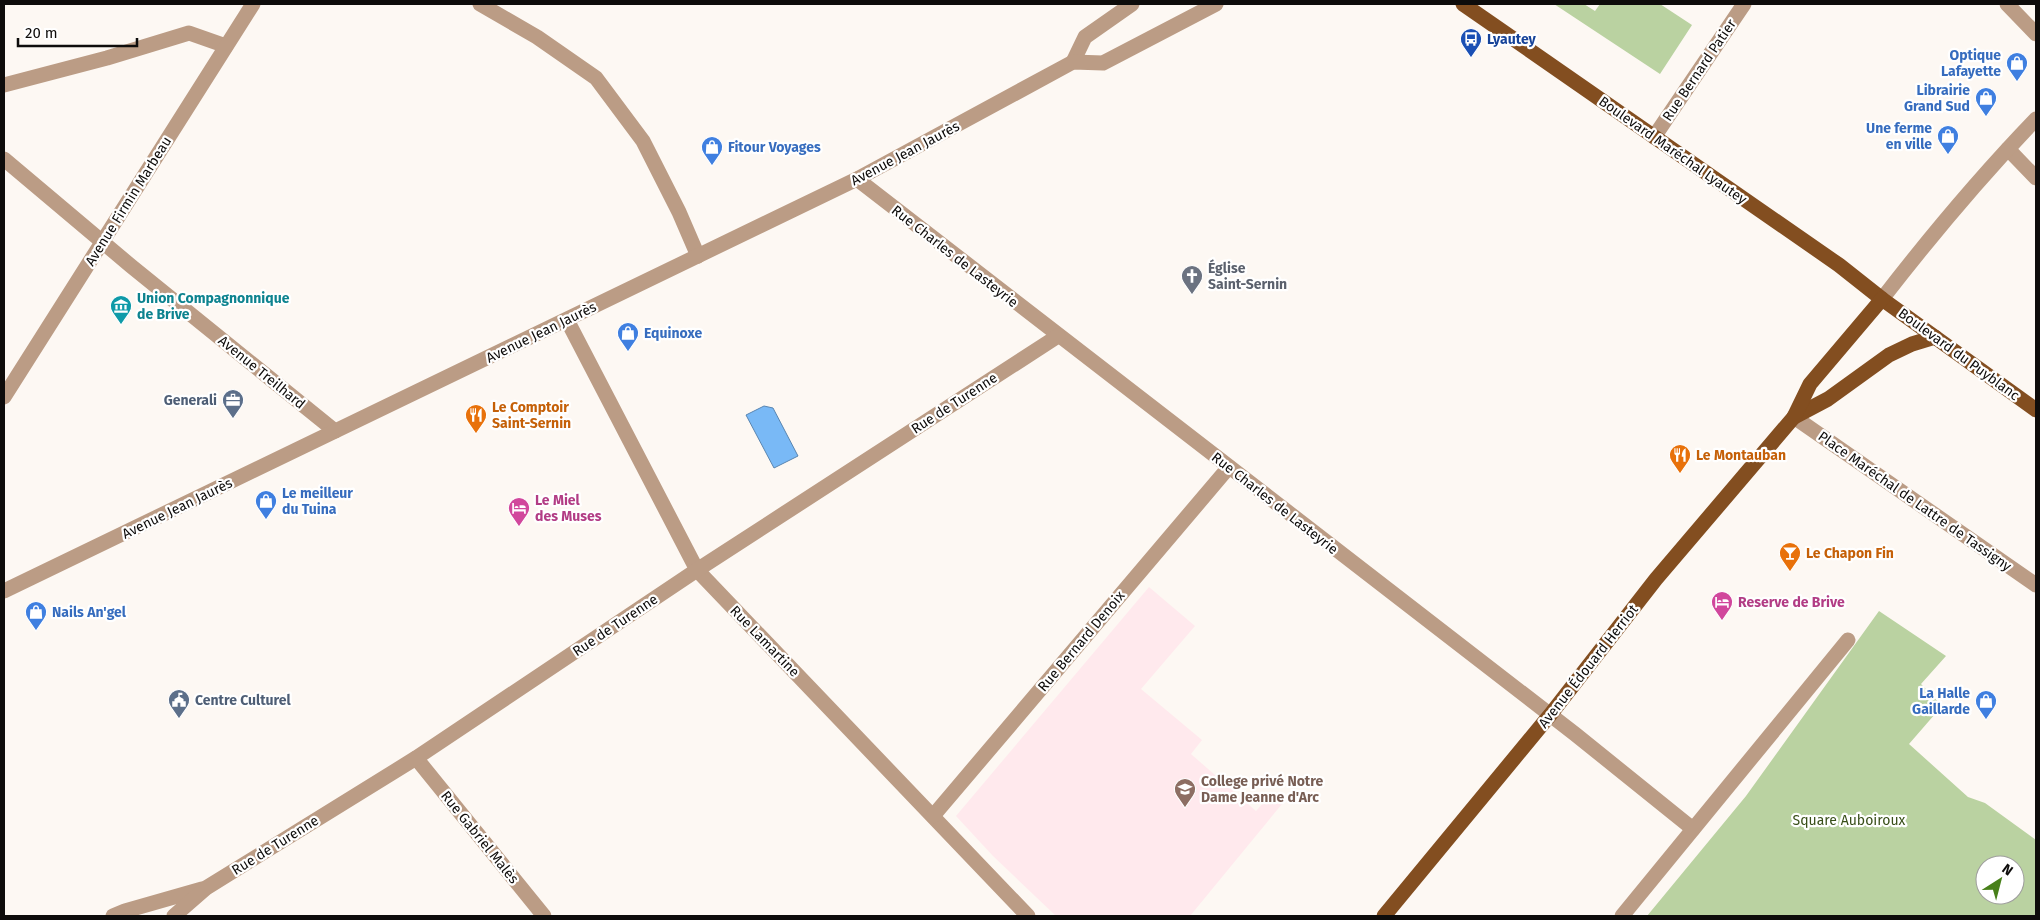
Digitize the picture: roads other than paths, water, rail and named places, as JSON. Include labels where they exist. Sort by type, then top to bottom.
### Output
[{"type":"main road","name":"Boulevard Maréchal Lyautey","points":[[1463,4],[1839,265],[1882,298]]},
{"type":"main road","name":"Boulevard du Puyblanc","points":[[1882,298],[2036,410]]},
{"type":"main road","name":"Avenue Édouard Herriot","points":[[1384,916],[1550,715],[1656,579],[1794,417],[1810,384],[1882,298]]},
{"type":"main road","name":"Avenue Édouard Herriot","points":[[1794,417],[1828,399],[1889,355],[1912,344],[1935,338]]},
{"type":"street","name":"Avenue Firmin Marbeau","points":[[4,397],[253,4]]},
{"type":"street","points":[[480,4],[537,37],[596,78],[643,141],[679,212],[698,256]]},
{"type":"street","points":[[1132,4],[1085,37],[1073,62],[1102,63],[1216,4]]},
{"type":"street","name":"Rue Bernard Patier","points":[[1654,137],[1744,4]]},
{"type":"street","points":[[2007,4],[2036,34]]},
{"type":"street","points":[[4,86],[107,58],[189,32],[226,46]]},
{"type":"street","name":"Avenue Jean Jaurès","points":[[4,591],[857,179],[1073,62]]},
{"type":"street","points":[[1882,298],[1920,250],[2036,119]]},
{"type":"street","points":[[2008,149],[2036,178]]},
{"type":"street","name":"Avenue Treilhard","points":[[4,159],[102,242],[335,431]]},
{"type":"street","name":"Rue Charles de Lasteyrie","points":[[857,179],[1550,715],[1693,828]]},
{"type":"street","name":"Rue Lamartine","points":[[567,320],[697,570],[1028,916]]},
{"type":"street","name":"Rue de Turenne","points":[[174,916],[206,888],[416,758],[697,570],[1058,336]]},
{"type":"street","name":"Place Maréchal de Lattre de Tassigny","points":[[1794,417],[2036,586]]},
{"type":"street","name":"Rue Bernard Denoix","points":[[933,816],[1228,467]]},
{"type":"street","points":[[1622,916],[1848,640]]},
{"type":"street","name":"Rue Gabriel Malès","points":[[416,758],[544,916]]},
{"type":"street","points":[[113,916],[206,888]]},
{"type":"water","points":[[764,406],[773,408],[798,456],[774,468],[746,415]]},
{"type":"place","name":"Lyautey","points":[[1471,58]]},
{"type":"place","name":"Optique Lafayette","points":[[2017,82]]},
{"type":"place","name":"Librairie Grand Sud","points":[[1986,117]]},
{"type":"place","name":"Une ferme en ville","points":[[1948,155]]},
{"type":"place","name":"Fitour Voyages","points":[[712,166]]},
{"type":"place","name":"Église Saint-Sernin","points":[[1192,295]]},
{"type":"place","name":"Union Compagnonnique de Brive","points":[[121,325]]},
{"type":"place","name":"Equinoxe","points":[[628,352]]},
{"type":"place","name":"Generali","points":[[233,419]]},
{"type":"place","name":"Le Comptoir Saint-Sernin","points":[[476,434]]},
{"type":"place","name":"Le Montauban","points":[[1680,474]]},
{"type":"place","name":"Le meilleur du Tuina","points":[[266,520]]},
{"type":"place","name":"Le Miel des Muses","points":[[519,527]]},
{"type":"place","name":"Le Chapon Fin","points":[[1790,572]]},
{"type":"place","name":"Reserve de Brive","points":[[1722,621]]},
{"type":"place","name":"Nails An'gel","points":[[36,631]]},
{"type":"place","name":"Centre Culturel","points":[[179,719]]},
{"type":"place","name":"La Halle Gaillarde","points":[[1986,720]]},
{"type":"place","name":"College privé Notre Dame Jeanne d'Arc","points":[[1185,808]]},
{"type":"park label","name":"Square Auboiroux","points":[[1849,820]]}]
